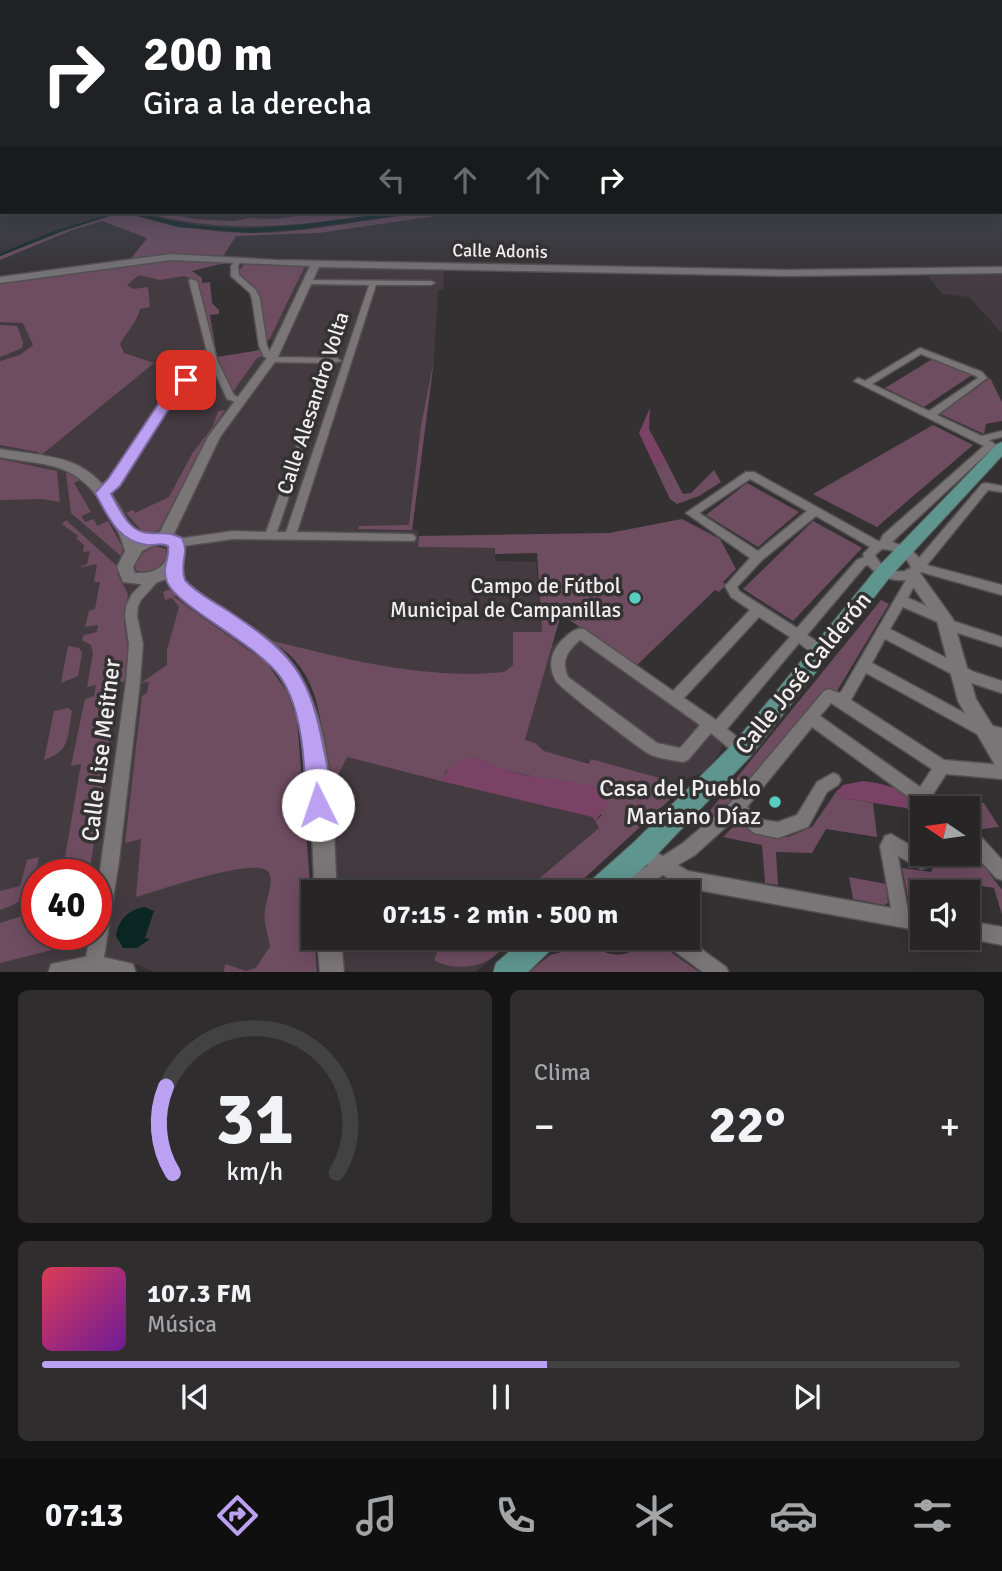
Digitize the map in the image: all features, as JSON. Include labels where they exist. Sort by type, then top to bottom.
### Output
[{"type":"main road","name":"Calle José Calderón","points":[[610,880],[642,852],[742,750],[821,651],[877,566],[905,551],[995,443]]},
{"type":"main road","points":[[506,972],[531,950]]},
{"type":"street","name":"Calle Adonis","points":[[0,280],[158,258],[316,264],[826,273],[1002,270]]},
{"type":"street","points":[[238,261],[234,265],[235,276],[253,292],[267,355],[347,361]]},
{"type":"street","points":[[183,590],[173,576],[172,567],[177,553],[171,540],[215,437],[272,357],[316,264]]},
{"type":"street","points":[[192,281],[213,360],[230,397],[242,401]]},
{"type":"street","points":[[307,282],[431,283]]},
{"type":"street","name":"Calle Alesandro Volta","points":[[290,536],[373,283]]},
{"type":"street","points":[[929,416],[982,377],[920,351],[862,383],[929,416],[995,443],[881,545],[871,550],[877,566],[899,577],[915,573],[1002,590]]},
{"type":"street","name":"Calle Alesandro Volta","points":[[270,536],[331,361]]},
{"type":"street","points":[[103,493],[114,483],[176,387],[186,380]]},
{"type":"street","points":[[0,453],[79,470],[93,480],[123,527],[132,551]]},
{"type":"street","points":[[758,557],[693,516],[692,511],[750,474],[881,545],[905,551],[945,622],[967,701],[1002,759]]},
{"type":"street","points":[[841,701],[865,666],[915,573],[986,486],[1002,489]]},
{"type":"street","points":[[816,510],[758,557],[732,586],[735,594],[821,651]]},
{"type":"street","points":[[123,527],[138,538],[148,540],[209,536],[410,538]]},
{"type":"street","points":[[148,540],[132,551],[127,560],[126,573],[129,579],[152,581],[183,590],[256,640],[278,659],[299,690],[305,707],[315,762],[325,880]]},
{"type":"street","name":"Calle José Calderón","points":[[674,699],[579,633],[558,651],[556,668],[563,681],[654,748],[682,755],[713,727],[861,564],[877,566]]},
{"type":"street","points":[[152,581],[172,567]]},
{"type":"street","name":"Calle Lise Meitner","points":[[93,970],[111,861],[133,682],[136,644],[132,606],[136,597],[152,581]]},
{"type":"street","points":[[902,601],[945,622],[1002,642]]},
{"type":"street","points":[[742,750],[674,699],[758,610]]},
{"type":"street","points":[[884,632],[957,669],[1002,687]]},
{"type":"street","points":[[865,666],[982,729],[1002,735]]},
{"type":"street","points":[[642,880],[689,849],[736,808],[829,695],[942,767],[1002,772]]},
{"type":"street","points":[[811,718],[921,796]]},
{"type":"street","points":[[923,796],[942,767]]},
{"type":"street","points":[[736,808],[760,827],[778,830],[802,821],[822,787],[833,780]]},
{"type":"street","points":[[901,918],[888,846],[891,842],[910,854]]},
{"type":"street","points":[[980,848],[1002,872]]},
{"type":"street","points":[[642,852],[685,879],[910,920]]},
{"type":"street","points":[[980,932],[1002,936]]},
{"type":"street","points":[[331,950],[332,972]]},
{"type":"street","points":[[688,950],[720,972]]},
{"type":"street","points":[[60,972],[124,972]]},
{"type":"shaded area","points":[[109,214],[116,214],[0,256],[51,232]]},
{"type":"shaded area","points":[[116,214],[131,214],[202,229],[250,233],[304,230],[410,215],[450,214],[318,233],[236,236],[222,258],[129,261],[147,238],[102,221],[72,230],[0,260],[0,256],[51,235]]},
{"type":"shaded area","points":[[130,214],[201,225],[248,228],[380,214],[410,214],[303,229],[251,233],[178,227]]},
{"type":"shaded area","points":[[150,214],[234,221],[311,214],[384,214],[270,226],[175,220]]},
{"type":"shaded area","points":[[157,259],[229,262],[192,271],[202,278],[202,283],[210,282],[212,303],[219,310],[219,314],[210,315],[217,357],[260,350],[263,356],[257,358],[232,393],[215,358],[193,279],[184,276],[160,280],[139,275],[127,285],[133,289],[148,287],[150,307],[140,309],[120,344],[124,353],[154,363],[40,456],[38,452],[0,445],[0,361],[20,355],[33,345],[23,323],[0,322],[0,281]]},
{"type":"shaded area","points":[[246,263],[317,269],[323,266],[444,268],[443,289],[438,290],[434,360],[412,529],[418,530],[419,547],[495,548],[495,561],[536,562],[542,633],[513,665],[504,672],[490,674],[423,673],[346,659],[269,640],[254,652],[267,663],[287,692],[297,719],[310,880],[301,880],[301,950],[315,950],[317,972],[155,972],[130,962],[124,972],[0,972],[0,281],[191,271],[202,278],[217,357],[268,350],[273,341],[266,340],[258,291],[246,281],[240,266]]},
{"type":"shaded area","points":[[246,263],[305,266],[269,340],[266,340],[258,291],[240,277],[238,271]]},
{"type":"shaded area","points":[[1002,273],[1002,333],[969,297],[942,294],[928,276]]},
{"type":"shaded area","points":[[0,325],[17,326],[23,342],[22,348],[0,357]]},
{"type":"shaded area","points":[[934,358],[972,375],[924,407],[885,388]]},
{"type":"shaded area","points":[[434,360],[412,530],[358,529],[359,526],[409,525],[421,426]]},
{"type":"shaded area","points":[[990,378],[1002,402],[1002,421],[986,424],[984,434],[940,414]]},
{"type":"shaded area","points":[[650,408],[649,429],[665,459],[659,466],[654,465],[639,433]]},
{"type":"shaded area","points":[[225,410],[211,431],[159,530],[148,535],[138,533],[140,529],[126,513],[133,510],[135,513],[169,497],[192,454],[213,426],[218,411]]},
{"type":"shaded area","points":[[933,425],[973,445],[877,527],[813,494]]},
{"type":"shaded area","points":[[0,459],[57,471],[60,502],[43,499],[0,500]]},
{"type":"shaded area","points":[[665,459],[683,494],[691,493],[714,470],[721,482],[699,496],[677,504],[670,499],[654,465],[659,466]]},
{"type":"shaded area","points":[[69,472],[80,480],[74,483],[91,512],[81,516],[85,522],[94,519],[97,526],[108,521],[123,548],[121,556],[71,513],[66,473]]},
{"type":"shaded area","points":[[747,483],[799,512],[758,547],[706,515]]},
{"type":"shaded area","points":[[682,519],[720,539],[736,569],[723,582],[726,585],[719,592],[715,590],[636,666],[561,614],[525,740],[535,743],[544,751],[589,764],[591,759],[663,779],[663,787],[669,792],[677,793],[582,880],[537,880],[599,828],[595,821],[602,815],[535,777],[501,769],[474,757],[446,771],[441,781],[347,757],[337,777],[326,779],[317,731],[322,729],[312,689],[307,677],[292,657],[269,640],[385,666],[444,673],[504,672],[513,665],[513,632],[542,632],[537,553],[495,554],[495,548],[418,547],[419,536],[609,533]]},
{"type":"shaded area","points":[[66,520],[118,567],[118,575],[128,594],[124,622],[129,656],[127,682],[118,682],[91,859],[65,859],[81,764],[71,766],[85,699],[94,696],[96,685],[87,687],[93,653],[91,645],[82,640],[84,635],[97,632],[98,625],[85,627],[89,611],[95,609],[100,582],[94,582],[97,564],[79,568],[87,564],[90,551],[83,552],[84,545],[76,538],[78,536],[62,524]]},
{"type":"shaded area","points":[[813,521],[862,548],[793,621],[743,589]]},
{"type":"shaded area","points":[[154,546],[166,549],[167,560],[157,572],[139,573],[135,568],[138,556]]},
{"type":"shaded area","points":[[169,589],[178,594],[174,597],[267,663],[287,692],[297,719],[310,880],[301,880],[301,950],[315,950],[317,972],[224,972],[225,964],[246,971],[256,968],[270,946],[265,915],[270,877],[269,873],[261,868],[228,871],[136,897],[141,839],[125,843],[142,696],[147,693],[149,682],[141,683],[167,665],[167,650],[179,607],[172,598],[165,600],[163,592]]},
{"type":"shaded area","points":[[881,600],[889,604],[837,691],[822,693],[735,801],[710,824],[704,818]]},
{"type":"shaded area","points":[[579,626],[629,663],[629,675],[714,736],[722,745],[718,756],[704,772],[677,783],[591,760],[590,764],[544,751],[535,743],[525,740],[550,647]]},
{"type":"shaded area","points":[[68,646],[79,648],[82,653],[78,676],[61,683]]},
{"type":"shaded area","points":[[68,708],[72,711],[66,742],[59,752],[44,760],[54,711]]},
{"type":"shaded area","points":[[347,757],[592,817],[599,828],[536,880],[332,880],[326,779],[337,777]]},
{"type":"shaded area","points":[[474,757],[520,774],[596,787],[605,791],[609,804],[595,821],[592,817],[441,781],[454,765]]},
{"type":"shaded area","points":[[863,781],[898,789],[913,796],[910,796],[910,811],[843,798],[836,792],[843,785]]},
{"type":"shaded area","points":[[836,792],[843,798],[873,803],[877,837],[826,829],[812,853],[776,852],[778,885],[765,883],[762,845],[723,837],[737,823],[788,837],[812,827]]},
{"type":"shaded area","points":[[980,803],[984,803],[999,827],[980,829]]},
{"type":"shaded area","points":[[980,861],[1002,890],[1002,915],[994,888],[980,886],[980,880],[910,880],[910,908],[902,868],[931,872],[934,866],[980,866]]},
{"type":"shaded area","points":[[849,877],[886,884],[888,903],[884,905],[853,899]]},
{"type":"shaded area","points":[[21,882],[21,900],[0,910],[0,891],[20,886]]},
{"type":"shaded area","points":[[145,907],[154,911],[145,938],[150,939],[137,948],[123,948],[116,936],[119,925],[129,913]]},
{"type":"shaded area","points":[[21,916],[21,950],[52,950],[0,963],[0,923]]},
{"type":"shaded area","points":[[340,950],[502,950],[475,972],[343,970]]},
{"type":"shaded area","points":[[438,950],[499,950],[486,962],[464,967],[434,960]]},
{"type":"shaded area","points":[[600,950],[623,954],[634,950],[668,950],[699,972],[529,972],[550,955],[566,951]]},
{"type":"place","name":"Campo de Fútbol Municipal de Campanillas","points":[[635,598]]},
{"type":"place","name":"Casa del Pueblo Mariano Díaz","points":[[775,802]]},
{"type":"route","points":[[186,380],[176,387],[114,483],[103,493],[123,527],[132,535],[148,540],[165,537],[176,543],[173,576],[183,590],[256,640],[289,672],[305,707],[315,762],[318,805]]}]
